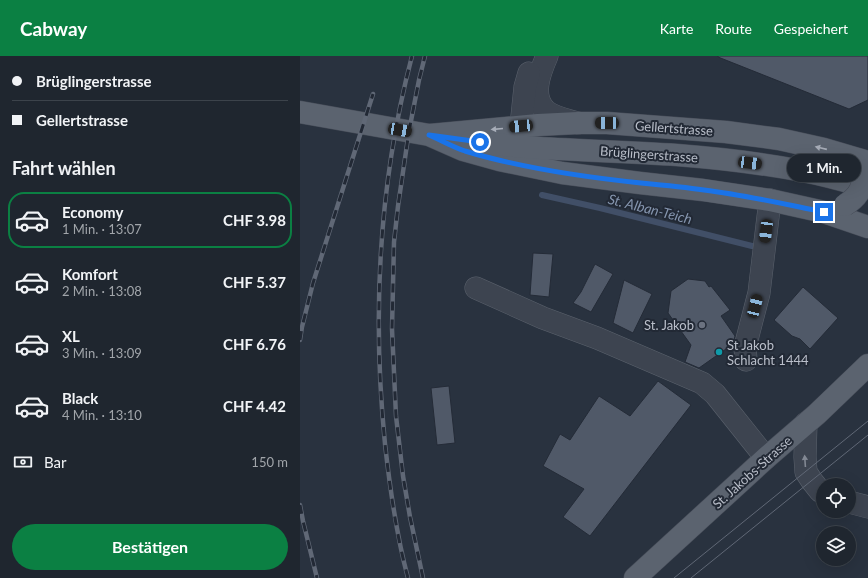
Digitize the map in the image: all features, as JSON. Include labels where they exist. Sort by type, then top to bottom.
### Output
[{"type":"main road","name":"Gellertstrasse","points":[[300,112],[429,135],[464,150],[499,160],[562,173],[703,190],[770,200],[824,212],[868,227]]},
{"type":"main road","name":"Gellertstrasse","points":[[429,135],[521,126],[578,123],[607,123],[726,132],[779,139],[824,149],[864,170]]},
{"type":"main road","name":"Brüglingerstrasse","points":[[429,135],[527,147],[677,155],[725,160],[831,177],[864,170]]},
{"type":"main road","points":[[824,212],[851,201],[861,190],[864,170]]},
{"type":"main road","name":"St. Jakobs-Strasse","points":[[635,578],[868,365]]},
{"type":"street","points":[[521,126],[529,70],[536,56]]},
{"type":"street","points":[[547,56],[541,71],[538,88],[539,101],[547,112],[560,118],[578,123]]},
{"type":"street","points":[[746,360],[745,347],[759,293],[770,200]]},
{"type":"street","points":[[476,288],[543,318],[597,338],[702,383],[715,394],[766,458]]},
{"type":"street","points":[[806,423],[804,457],[806,472],[816,486]]},
{"type":"street","points":[[856,504],[868,507]]},
{"type":"building","points":[[718,56],[868,56],[868,100],[849,109]]},
{"type":"building","points":[[533,253],[553,254],[549,297],[530,295]]},
{"type":"building","points":[[595,264],[613,274],[591,312],[573,303],[581,292]]},
{"type":"building","name":"St. Jakob","points":[[688,279],[705,281],[709,287],[711,286],[730,310],[721,316],[735,336],[733,344],[699,368],[685,362],[691,345],[668,313],[671,291]]},
{"type":"building","points":[[624,280],[652,294],[633,333],[613,323]]},
{"type":"building","points":[[803,287],[838,318],[810,349],[800,339],[792,336],[774,320]]},
{"type":"building","points":[[658,381],[691,405],[590,536],[563,517],[584,489],[543,466],[560,434],[570,440],[599,396],[630,416]]},
{"type":"building","points":[[449,386],[455,443],[437,445],[431,388]]},
{"type":"waterway","name":"St. Alban-Teich","points":[[542,195],[752,246]]},
{"type":"tram line","points":[[674,578],[868,421]]},
{"type":"tram line","points":[[691,578],[868,435]]},
{"type":"railway","points":[[408,578],[394,511],[385,444],[381,395],[379,297],[381,248],[392,152],[412,56]]},
{"type":"railway","points":[[423,578],[403,476],[396,416],[392,329],[394,242],[398,206],[409,131],[425,56]]},
{"type":"railway","points":[[300,340],[313,283],[373,94]]},
{"type":"railway","points":[[300,505],[317,578]]},
{"type":"place","name":"St. Jakob","points":[[702,325]]},
{"type":"place","name":"St Jakob Schlacht 1444","points":[[719,352]]},
{"type":"route","points":[[480,142],[429,135],[464,150],[499,160],[562,173],[703,190],[770,200],[824,212]]}]
